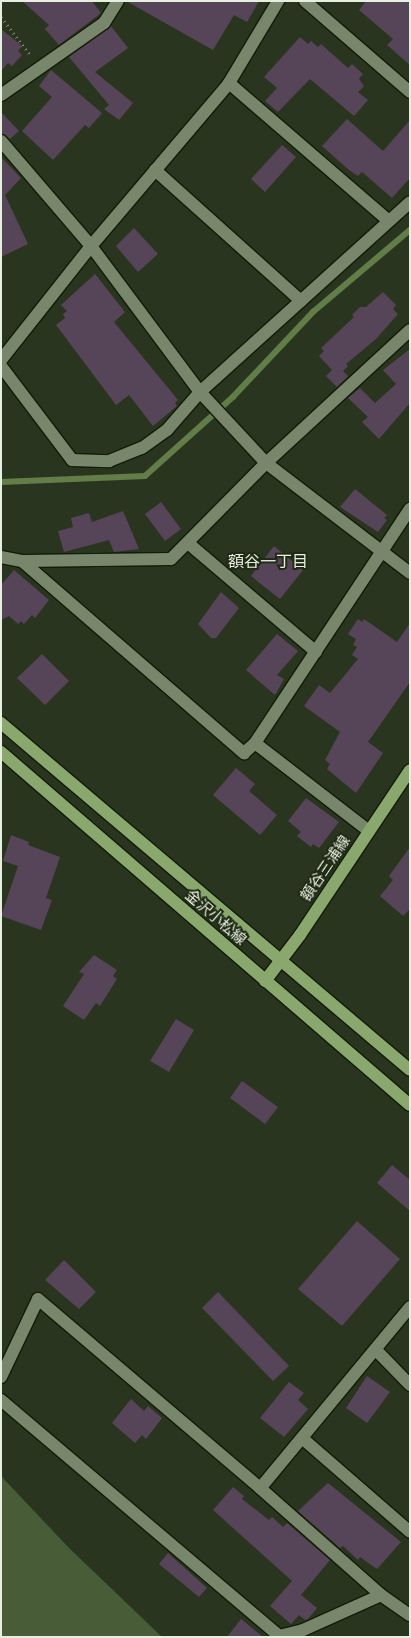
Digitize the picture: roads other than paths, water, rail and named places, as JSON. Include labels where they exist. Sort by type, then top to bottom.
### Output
[{"type":"main road","name":"金沢小松線","points":[[1,722],[410,1070]]},
{"type":"main road","name":"金沢小松線","points":[[1,752],[410,1106]]},
{"type":"main road","name":"額谷三浦線","points":[[265,982],[282,960],[410,770]]},
{"type":"street","points":[[1,95],[104,23],[118,1]]},
{"type":"street","points":[[1,360],[92,246],[229,84],[278,1]]},
{"type":"street","points":[[305,1],[410,92]]},
{"type":"street","points":[[229,84],[389,221]]},
{"type":"street","points":[[1,141],[92,246],[204,396],[266,463],[410,573]]},
{"type":"street","points":[[155,170],[301,301]]},
{"type":"street","points":[[1,366],[72,460],[109,461],[142,448],[167,430],[301,301],[410,202]]},
{"type":"street","points":[[1,557],[22,561],[171,559],[266,463],[410,330]]},
{"type":"street","points":[[22,561],[244,753],[255,743],[410,509]]},
{"type":"street","points":[[188,543],[316,652]]},
{"type":"street","points":[[255,743],[369,831]]},
{"type":"street","points":[[1,1377],[38,1299],[260,1488],[380,1595],[410,1615]]},
{"type":"street","points":[[260,1488],[410,1307]]},
{"type":"street","points":[[376,1350],[410,1385]]},
{"type":"street","points":[[1,1400],[278,1636],[303,1630],[380,1595]]},
{"type":"street","points":[[302,1438],[410,1532]]},
{"type":"waterway","points":[[1,482],[145,476],[233,397],[313,312],[410,230]]},
{"type":"district","name":"額谷一丁目","points":[[268,561]]}]
